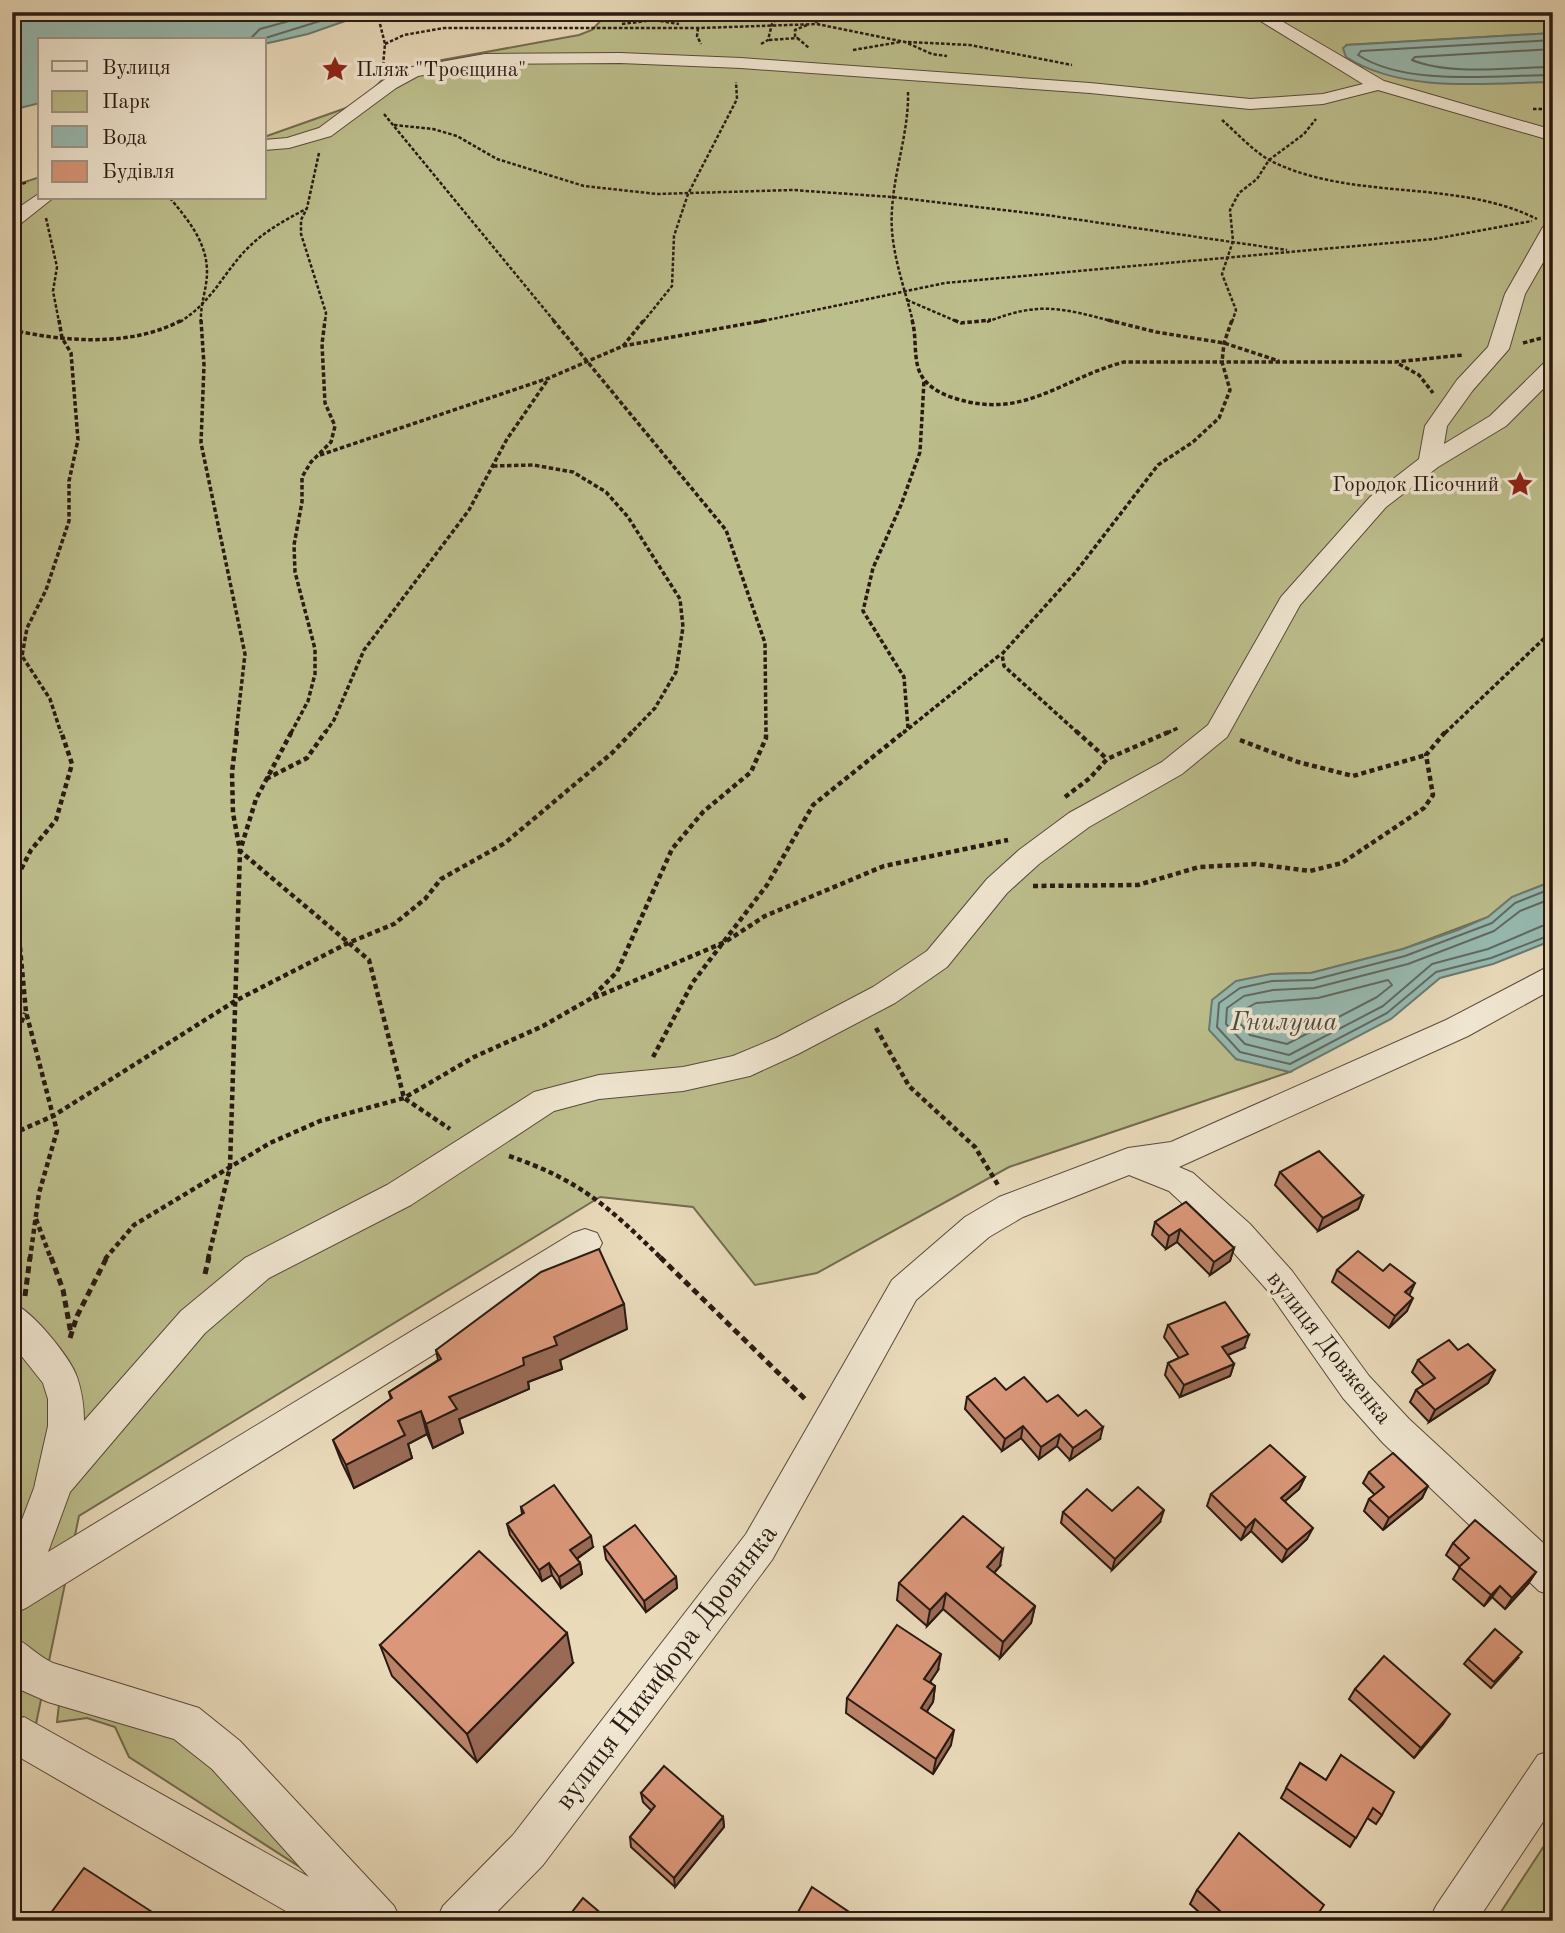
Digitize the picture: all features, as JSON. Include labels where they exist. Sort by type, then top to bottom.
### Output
[{"type":"street","points":[[1254,12],[1378,85],[1553,136]]},
{"type":"street","points":[[266,145],[289,143],[325,132],[413,72],[443,64],[485,59],[597,58],[741,63],[906,73],[1250,104],[1323,99],[1378,85]]},
{"type":"street","points":[[12,221],[36,194]]},
{"type":"street","points":[[1430,462],[1436,426],[1465,385],[1498,349],[1516,294],[1546,221]]},
{"type":"street","points":[[51,1486],[193,1322],[257,1268],[398,1195],[545,1101],[598,1087],[683,1079],[739,1067],[787,1046],[863,1006],[937,959],[998,886],[1029,857],[1079,820],[1172,768],[1218,732],[1290,602],[1378,502],[1430,462],[1498,421],[1553,367]]},
{"type":"street","name":"вулиця Никифора Дровняка","points":[[458,1921],[528,1850],[759,1547],[905,1290],[977,1227],[1011,1207],[1128,1161],[1175,1155],[1457,1028],[1553,975]]},
{"type":"street","name":"вулиця Довженка","points":[[1128,1161],[1181,1182],[1238,1234],[1280,1281],[1356,1387],[1396,1431],[1553,1578]]},
{"type":"street","points":[[12,1595],[585,1242]]},
{"type":"street","points":[[12,1595],[62,1453],[68,1421],[63,1384],[59,1376],[17,1322]]},
{"type":"street","points":[[12,1656],[25,1671],[48,1682],[186,1722],[226,1755],[379,1921]]},
{"type":"street","points":[[24,1737],[345,1921]]},
{"type":"street","points":[[1451,1921],[1553,1770]]},
{"type":"path","points":[[768,40],[772,24],[783,12]]},
{"type":"path","points":[[816,54],[797,38],[795,30],[828,18],[817,12]]},
{"type":"path","points":[[380,24],[385,44],[382,74],[370,99],[726,530],[765,643],[766,738],[751,772],[703,812],[673,849],[617,972],[590,999]]},
{"type":"path","points":[[385,44],[404,36],[444,29],[700,28],[809,24],[905,42],[932,54],[957,58],[999,81]]},
{"type":"path","points":[[597,58],[609,27]]},
{"type":"path","points":[[623,346],[672,286],[674,236],[688,194],[737,99],[735,82],[741,63],[752,49],[768,40],[797,38]]},
{"type":"path","points":[[906,73],[909,107],[892,197],[894,245],[915,328],[917,364],[924,381],[920,452],[901,506],[873,568],[863,611],[904,677],[908,729]]},
{"type":"path","points":[[640,1083],[693,982],[767,885],[813,805],[1002,654],[1075,573],[1158,465],[1193,442],[1219,418],[1230,390],[1222,362],[1224,343],[1236,310],[1222,274],[1233,241],[1230,210],[1238,193],[1257,179],[1269,160],[1304,134],[1318,116],[1323,99]]},
{"type":"path","points":[[1209,102],[1227,127],[1269,160],[1297,171],[1335,181],[1467,199],[1517,209],[1546,221]]},
{"type":"path","points":[[393,125],[433,129],[457,136],[497,159],[584,186],[657,194],[793,190],[892,197],[1293,251]]},
{"type":"path","points":[[240,851],[256,799],[308,701],[316,674],[316,649],[295,572],[294,545],[302,502],[302,477],[311,462],[331,442],[335,426],[325,404],[322,344],[326,313],[301,234],[301,220],[307,208],[325,132]]},
{"type":"path","points":[[22,656],[27,628],[46,590],[69,521],[69,481],[78,440],[71,353],[62,338],[53,291],[57,267],[51,232],[38,200]]},
{"type":"path","points":[[172,200],[190,222],[203,245],[207,272],[200,309],[204,365],[201,443],[245,654],[232,772],[233,813],[240,851],[230,1167],[193,1322]]},
{"type":"path","points":[[12,330],[82,340],[135,335],[163,328],[200,309],[243,253],[266,231],[307,208]]},
{"type":"path","points":[[320,455],[549,378],[623,346],[811,312],[904,291],[987,277],[1226,260],[1293,251],[1434,239],[1546,221]]},
{"type":"path","points":[[906,299],[961,323],[986,322],[1012,312],[1040,307],[1069,310],[1156,332],[1224,343],[1284,363]]},
{"type":"path","points":[[924,381],[944,395],[980,403],[1018,403],[1057,391],[1103,366],[1124,362],[1424,361],[1498,349],[1553,335]]},
{"type":"path","points":[[1395,362],[1414,370],[1426,380],[1433,392],[1436,426]]},
{"type":"path","points":[[266,779],[307,758],[334,720],[364,650],[469,510],[507,439],[549,378]]},
{"type":"path","points":[[12,1134],[53,1116],[235,1001],[348,943],[394,924],[425,899],[441,878],[505,842],[553,804],[612,753],[654,708],[676,672],[683,627],[680,599],[628,517],[606,492],[573,472],[533,465],[493,466]]},
{"type":"path","points":[[1178,729],[1218,732],[1298,762],[1353,776],[1426,755],[1440,737],[1553,630]]},
{"type":"path","points":[[12,640],[50,699],[72,764],[56,820],[31,850],[14,883],[18,951],[26,1012],[57,1130],[39,1193],[17,1322]]},
{"type":"path","points":[[1002,654],[1004,666],[1107,759]]},
{"type":"path","points":[[1060,801],[1090,778],[1107,759],[1178,729],[1188,721]]},
{"type":"path","points":[[998,886],[1138,885],[1199,867],[1256,864],[1310,871],[1342,863],[1424,808],[1433,795],[1426,755]]},
{"type":"path","points":[[59,1376],[77,1316],[102,1263],[134,1226],[270,1143],[320,1121],[404,1098],[474,1057],[543,1026],[590,999],[725,943],[765,916],[884,866],[1011,839]]},
{"type":"path","points":[[240,851],[369,960],[404,1098],[475,1146],[539,1165],[583,1188],[600,1201],[830,1424]]},
{"type":"path","points":[[863,1006],[909,1086],[975,1147],[1011,1207]]},
{"type":"path","points":[[12,1046],[26,1012]]},
{"type":"path","points":[[36,1218],[63,1290],[71,1336]]},
{"type":"green space","points":[[636,12],[842,12],[850,16],[879,12],[1553,12],[1553,33],[1347,45],[1361,66],[1420,81],[1553,82],[1553,881],[1512,897],[1488,917],[1403,949],[1311,973],[1271,974],[1236,1059],[1290,1072],[1009,1167],[817,1273],[755,1285],[693,1207],[600,1197],[79,1516],[36,1724],[12,1744],[12,186],[38,178],[38,200],[266,200],[266,136],[364,99],[387,75],[426,63],[579,35],[592,30],[606,15]]},
{"type":"green space","points":[[60,1695],[175,1729],[354,1902],[129,1757],[115,1727],[87,1718],[57,1722]]},
{"type":"green space","points":[[1553,1832],[1553,1921],[1495,1921]]},
{"type":"water","points":[[12,12],[371,12],[308,34],[266,44],[266,38],[38,38],[38,104],[12,110]]},
{"type":"water","points":[[1553,33],[1553,82],[1446,84],[1394,77],[1369,69],[1346,57],[1343,48],[1347,45]]},
{"type":"water","name":"Гнилуша","points":[[1553,881],[1553,940],[1493,964],[1440,978],[1391,1019],[1290,1072],[1236,1059],[1209,1030],[1212,1000],[1236,981],[1271,974],[1311,973],[1403,949],[1488,917],[1512,897]]},
{"type":"building","points":[[1319,1151],[1363,1196],[1323,1218],[1280,1172]]},
{"type":"building","points":[[1186,1202],[1234,1248],[1214,1262],[1180,1229],[1169,1236],[1155,1222]]},
{"type":"building","points":[[599,1249],[624,1304],[554,1337],[557,1345],[523,1358],[524,1365],[449,1397],[457,1409],[426,1424],[421,1411],[398,1421],[405,1435],[346,1465],[333,1440],[392,1398],[389,1392],[441,1359],[436,1350],[541,1272]]},
{"type":"building","points":[[1358,1251],[1383,1271],[1390,1264],[1415,1283],[1405,1292],[1413,1298],[1395,1316],[1337,1270]]},
{"type":"building","points":[[1225,1302],[1249,1335],[1222,1347],[1234,1364],[1184,1385],[1168,1363],[1188,1354],[1168,1325]]},
{"type":"building","points":[[1449,1340],[1458,1350],[1468,1344],[1495,1370],[1435,1410],[1416,1390],[1435,1378],[1418,1360]]},
{"type":"building","points":[[1024,1377],[1047,1402],[1058,1395],[1078,1416],[1086,1410],[1103,1427],[1073,1448],[1060,1434],[1041,1447],[1023,1426],[1005,1439],[967,1397],[995,1378],[1006,1390]]},
{"type":"building","points":[[1270,1445],[1305,1477],[1281,1498],[1313,1528],[1287,1550],[1255,1519],[1246,1528],[1211,1494]]},
{"type":"building","points":[[1393,1453],[1428,1486],[1389,1518],[1369,1499],[1384,1487],[1369,1472]]},
{"type":"building","points":[[554,1485],[591,1536],[570,1550],[580,1563],[559,1577],[549,1563],[539,1570],[507,1524],[524,1513],[521,1507]]},
{"type":"building","points":[[1138,1487],[1164,1510],[1115,1559],[1063,1512],[1087,1489],[1112,1511]]},
{"type":"building","points":[[963,1516],[1003,1549],[987,1567],[1035,1606],[1003,1642],[946,1593],[930,1610],[899,1583]]},
{"type":"building","points":[[1475,1520],[1536,1572],[1512,1598],[1500,1586],[1491,1595],[1459,1567],[1469,1558],[1453,1543]]},
{"type":"building","points":[[635,1525],[676,1577],[644,1601],[604,1547]]},
{"type":"building","points":[[479,1551],[567,1633],[467,1734],[380,1645]]},
{"type":"building","points":[[897,1625],[941,1654],[924,1679],[935,1686],[921,1708],[954,1730],[936,1759],[847,1698]]},
{"type":"building","points":[[1495,1629],[1522,1652],[1494,1682],[1468,1659]]},
{"type":"building","points":[[1384,1656],[1450,1714],[1421,1748],[1355,1689]]},
{"type":"building","points":[[1341,1755],[1394,1792],[1382,1815],[1373,1808],[1356,1838],[1286,1788],[1300,1763],[1326,1780]]},
{"type":"building","points":[[664,1766],[723,1817],[674,1878],[630,1837],[655,1806],[641,1793]]},
{"type":"building","points":[[1239,1833],[1324,1905],[1313,1921],[1231,1921],[1197,1890]]},
{"type":"building","points":[[84,1868],[163,1919],[162,1921],[45,1921]]},
{"type":"building","points":[[812,1887],[855,1916],[853,1921],[793,1921]]},
{"type":"building","points":[[583,1898],[610,1921],[565,1921]]},
{"type":"building","points":[[1112,1912],[1121,1921],[1104,1921]]},
{"type":"place","name":"Пляж \"Троєщина\"","points":[[335,69]]},
{"type":"place","name":"Городок Пісочний","points":[[1520,484]]}]
